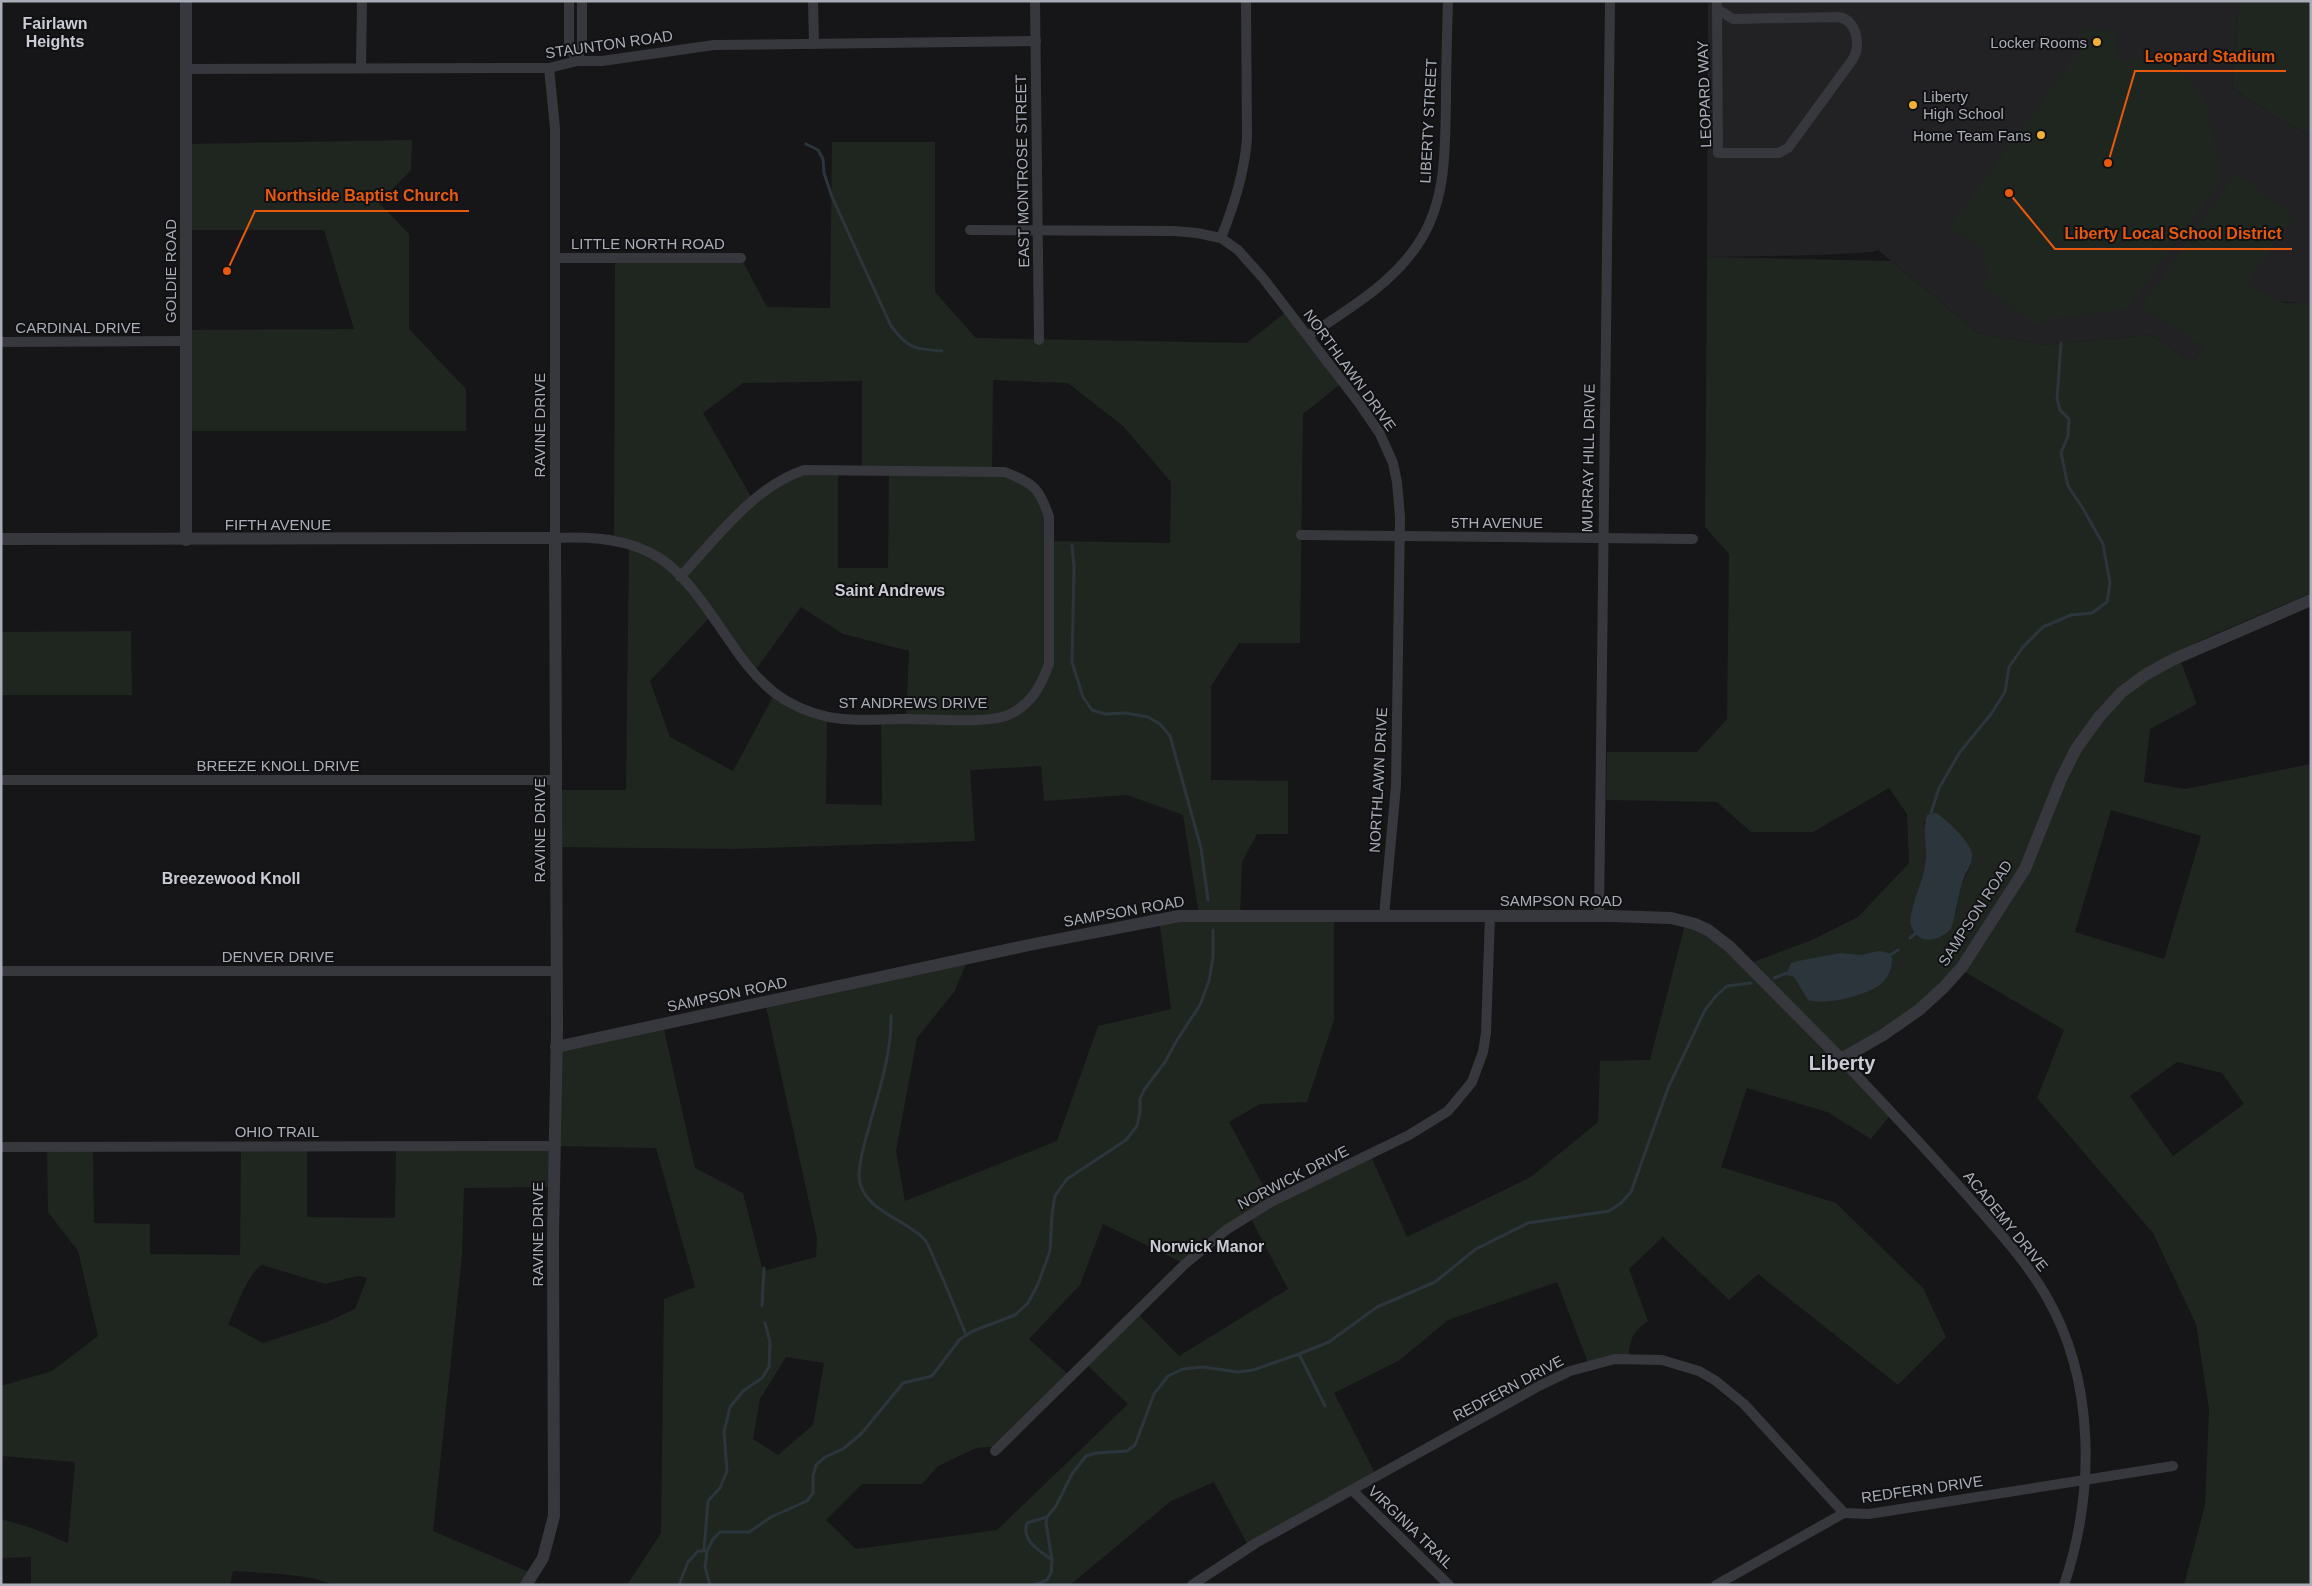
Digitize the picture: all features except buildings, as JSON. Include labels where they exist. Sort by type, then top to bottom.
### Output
[{"type":"street","name":"GOLDIE ROAD","points":[[186,1],[186,540]]},
{"type":"street","points":[[362,1],[362,68]]},
{"type":"street","points":[[569,1],[569,45],[577,61]]},
{"type":"street","points":[[577,61],[582,44],[582,1]]},
{"type":"street","points":[[813,1],[814,43]]},
{"type":"street","name":"EAST MONTROSE STREET","points":[[1035,1],[1039,340]]},
{"type":"street","points":[[1221,238],[1240,184],[1246,154],[1246,1]]},
{"type":"street","name":"LIBERTY STREET","points":[[1308,336],[1370,293],[1390,276],[1418,244],[1436,208],[1444,165],[1448,1]]},
{"type":"street","name":"MURRAY HILL DRIVE","points":[[1599,915],[1602,538],[1610,1]]},
{"type":"street","name":"LEOPARD WAY","points":[[1717,5],[1733,19],[1839,17],[1848,21],[1855,31],[1857,49],[1853,60],[1788,148],[1779,153],[1718,154],[1717,5]]},
{"type":"street","name":"STAUNTON ROAD","points":[[186,69],[549,68],[577,61],[602,61],[714,45],[1036,41]]},
{"type":"street","name":"RAVINE DRIVE","points":[[526,1585],[543,1558],[554,1516],[554,1146],[556,1047],[555,128],[549,68]]},
{"type":"street","name":"NORTHLAWN DRIVE","points":[[970,230],[1174,231],[1198,233],[1221,238],[1238,250],[1308,336],[1359,403],[1387,446],[1397,482],[1399,536],[1396,786],[1384,916]]},
{"type":"street","name":"LITTLE NORTH ROAD","points":[[555,258],[741,258]]},
{"type":"street","name":"CARDINAL DRIVE","points":[[1,342],[186,341]]},
{"type":"street","name":"ST ANDREWS DRIVE","points":[[555,538],[578,537],[629,544],[661,560],[680,577],[712,616],[743,660],[764,684],[783,700],[807,711],[841,719],[977,720],[1007,716],[1029,702],[1042,683],[1049,664],[1049,517],[1042,494],[1027,481],[1005,472],[804,470],[784,477],[760,493],[680,577]]},
{"type":"street","name":"5TH AVENUE","points":[[1301,535],[1693,539]]},
{"type":"street","name":"FIFTH AVENUE","points":[[1,540],[555,538]]},
{"type":"street","name":"SAMPSON ROAD","points":[[556,1047],[1159,919],[1199,915],[1599,915],[1671,918],[1695,924],[1708,930],[1748,964],[1842,1059],[1883,1035],[1919,1010],[1962,967],[2025,869],[2061,779],[2076,749],[2098,717],[2122,692],[2145,675],[2172,660],[2311,600]]},
{"type":"street","name":"BREEZE KNOLL DRIVE","points":[[1,780],[555,780]]},
{"type":"street","name":"NORWICK DRIVE","points":[[995,1451],[1185,1264],[1226,1230],[1272,1202],[1434,1122],[1458,1102],[1472,1082],[1483,1052],[1486,1033],[1490,916]]},
{"type":"street","name":"DENVER DRIVE","points":[[1,971],[555,971]]},
{"type":"street","name":"ACADEMY DRIVE","points":[[1842,1059],[1987,1218],[2026,1266],[2045,1294],[2066,1340],[2077,1378],[2084,1434],[2085,1480],[2078,1539],[2064,1585]]},
{"type":"street","name":"OHIO TRAIL","points":[[1,1147],[554,1146]]},
{"type":"street","name":"REDFERN DRIVE","points":[[1192,1585],[1256,1543],[1570,1371],[1615,1358],[1662,1360],[1699,1371],[1734,1394],[1778,1439],[1844,1513],[1869,1514],[2173,1466]]},
{"type":"street","name":"VIRGINIA TRAIL","points":[[1352,1490],[1449,1585]]},
{"type":"street","points":[[1716,1585],[1844,1513]]},
{"type":"shaded area","points":[[1708,1],[2239,1],[2232,88],[2278,118],[2311,136],[2311,300],[2301,303],[2273,301],[2203,346],[2193,362],[2151,335],[2043,345],[1978,333],[1878,250],[1873,252],[1821,255],[1707,257]]},
{"type":"shaded area","points":[[2239,1],[2311,1],[2311,136],[2278,118],[2232,88]]},
{"type":"shaded area","points":[[2078,30],[2115,31],[2115,54],[2122,60],[2148,58],[2167,63],[2189,78],[2206,101],[2222,179],[2126,310],[2047,319],[2040,327],[1981,285],[1988,276],[1983,251],[1950,226],[2078,53]]},
{"type":"shaded area","points":[[412,140],[411,170],[379,203],[409,234],[409,329],[466,389],[466,431],[186,431],[186,330],[354,329],[324,230],[186,230],[186,144]]},
{"type":"shaded area","points":[[832,142],[935,142],[935,292],[976,338],[1247,343],[1288,310],[1343,382],[1303,414],[1300,643],[1239,643],[1211,686],[1211,780],[1288,781],[1288,834],[1257,834],[1242,862],[1240,915],[1334,916],[1334,1020],[1307,1102],[1260,1104],[1229,1122],[1272,1202],[1370,1154],[1407,1237],[1531,1177],[1598,1122],[1600,1061],[1650,1060],[1686,921],[1748,964],[1812,940],[1858,917],[1909,863],[1907,814],[1889,788],[1813,832],[1751,832],[1717,802],[1606,800],[1607,752],[1697,752],[1727,719],[1729,554],[1705,527],[1707,257],[1891,261],[1978,333],[2043,345],[2151,335],[2193,362],[2203,346],[2141,307],[2236,174],[2294,216],[2248,282],[2270,297],[2284,302],[2292,303],[2311,300],[2311,593],[2199,641],[2179,657],[2197,704],[2150,729],[2144,782],[2185,789],[2311,764],[2311,1585],[2184,1585],[2205,1505],[2209,1409],[2196,1324],[2153,1233],[2037,1098],[2064,1030],[1960,969],[1944,987],[1845,1061],[1892,1113],[1871,1139],[1827,1112],[1747,1088],[1721,1167],[1836,1203],[1923,1288],[1946,1337],[1898,1385],[1758,1274],[1729,1300],[1663,1237],[1629,1269],[1648,1321],[1635,1332],[1630,1346],[1629,1358],[1589,1365],[1557,1282],[1448,1320],[1400,1360],[1334,1393],[1377,1477],[1249,1547],[1214,1482],[1171,1501],[1070,1585],[627,1585],[661,1533],[664,1299],[695,1287],[656,1148],[554,1146],[553,1187],[464,1188],[462,1256],[433,1531],[534,1574],[526,1585],[334,1585],[310,1578],[284,1574],[233,1571],[230,1585],[31,1585],[31,1557],[1,1558],[1,1519],[32,1528],[68,1543],[75,1462],[1,1456],[1,1386],[52,1371],[98,1336],[78,1251],[48,1212],[47,1147],[93,1147],[94,1223],[150,1224],[150,1254],[240,1255],[241,1146],[307,1146],[307,1217],[395,1218],[396,1146],[553,1146],[556,1047],[663,1025],[695,1168],[743,1193],[763,1271],[816,1257],[817,1238],[765,1002],[969,958],[954,992],[917,1038],[896,1151],[905,1201],[1057,1141],[1098,1026],[1171,1009],[1159,919],[1199,915],[1183,815],[1127,795],[1044,801],[1041,766],[970,770],[975,841],[733,849],[555,847],[555,790],[626,790],[629,545],[614,541],[615,258],[741,258],[767,307],[830,308]],"holes":[[[993,380],[1068,383],[1123,426],[1171,482],[1170,543],[1049,541],[1042,494],[992,471]],[[862,381],[862,469],[889,470],[888,568],[838,568],[838,470],[784,477],[753,500],[703,413],[743,383]],[[801,607],[843,634],[909,651],[906,719],[881,719],[882,805],[826,804],[827,716],[775,693],[733,771],[670,737],[650,681],[711,616],[754,672]],[[2111,810],[2201,836],[2164,959],[2075,932]],[[1943,817],[1958,832],[1971,865],[1960,888],[1956,913],[1917,935],[1910,922],[1925,866],[1927,839],[1924,822]],[[2177,1062],[2222,1073],[2244,1104],[2173,1156],[2130,1096]],[[1249,1215],[1288,1289],[1179,1356],[1136,1312],[1085,1363],[1128,1404],[997,1530],[856,1549],[826,1520],[862,1484],[922,1484],[938,1466],[976,1448],[1001,1446],[1071,1377],[1029,1339],[1080,1285],[1103,1224],[1185,1264]],[[262,1265],[325,1284],[358,1276],[367,1278],[355,1309],[327,1322],[263,1343],[228,1324],[252,1275]],[[786,1357],[824,1363],[813,1425],[778,1455],[753,1439],[760,1399]]]},
{"type":"shaded area","points":[[131,631],[132,695],[1,695],[1,632]]},
{"type":"shaded area","points":[[1936,813],[1962,836],[1970,848],[1972,856],[1961,888],[1951,929],[1939,937],[1928,940],[1917,935],[1910,922],[1925,865],[1927,815]]},
{"type":"shaded area","points":[[1879,951],[1889,953],[1892,958],[1887,978],[1867,992],[1847,998],[1825,1002],[1808,1000],[1794,977],[1787,975],[1791,963],[1798,961],[1840,953],[1861,955]]},
{"type":"waterway","points":[[806,144],[818,150],[823,159],[824,173],[832,197],[891,326],[902,339],[912,346],[942,351]]},
{"type":"waterway","points":[[1931,813],[1939,788],[1960,752],[1991,714],[2005,692],[2009,667],[2023,647],[2043,627],[2071,615],[2092,613],[2107,602],[2110,583],[2103,544],[2068,486],[2061,453],[2068,436],[2069,419],[2060,410],[2057,399],[2061,343]]},
{"type":"waterway","points":[[1072,545],[1074,567],[1072,662],[1083,697],[1092,710],[1105,714],[1126,713],[1148,717],[1160,724],[1170,736],[1201,848],[1208,900]]},
{"type":"waterway","points":[[679,1585],[688,1562],[698,1551],[707,1551],[713,1539],[720,1532],[749,1532],[771,1517],[807,1501],[813,1493],[813,1476],[816,1465],[825,1457],[843,1449],[861,1434],[903,1383],[932,1376],[960,1339],[973,1331],[1015,1315],[1028,1303],[1038,1284],[1050,1251],[1055,1196],[1067,1179],[1126,1140],[1137,1126],[1140,1099],[1144,1090],[1165,1062],[1200,1005],[1209,981],[1213,957],[1213,930]]},
{"type":"waterway","points":[[1910,938],[1916,933]]},
{"type":"waterway","points":[[1890,955],[1898,950]]},
{"type":"waterway","points":[[1774,978],[1787,973]]},
{"type":"waterway","points":[[1034,1585],[1047,1580],[1051,1573],[1052,1560],[1046,1523],[1047,1517],[1056,1506],[1072,1474],[1086,1456],[1096,1453],[1127,1451],[1135,1445],[1154,1394],[1168,1376],[1183,1369],[1203,1367],[1238,1372],[1253,1370],[1299,1354],[1329,1342],[1377,1307],[1435,1282],[1476,1249],[1528,1223],[1609,1211],[1621,1203],[1631,1192],[1668,1088],[1705,1010],[1727,986],[1751,983]]},
{"type":"waterway","points":[[891,1015],[887,1057],[860,1164],[861,1188],[875,1205],[925,1240],[966,1335]]},
{"type":"waterway","points":[[762,1306],[764,1268]]},
{"type":"waterway","points":[[704,1550],[708,1501],[720,1488],[727,1471],[724,1432],[730,1407],[743,1391],[762,1378],[769,1367],[770,1342],[765,1323]]},
{"type":"waterway","points":[[1299,1354],[1325,1406]]},
{"type":"waterway","points":[[1047,1517],[1027,1523],[1026,1529],[1032,1544],[1052,1560]]},
{"type":"waterway","points":[[707,1551],[705,1567],[710,1585]]},
{"type":"place","name":"Locker Rooms","points":[[2097,42]]},
{"type":"place","name":"Liberty High School","points":[[1913,105]]},
{"type":"place","name":"Home Team Fans","points":[[2041,135]]},
{"type":"place","name":"Leopard Stadium","points":[[2108,163]]},
{"type":"place","name":"Liberty Local School District","points":[[2009,193]]},
{"type":"place","name":"Northside Baptist Church","points":[[227,271]]},
{"type":"district","name":"Fairlawn Heights","points":[[55,32]]},
{"type":"district","name":"Saint Andrews","points":[[890,590]]},
{"type":"district","name":"Breezewood Knoll","points":[[231,878]]},
{"type":"district","name":"Liberty","points":[[1842,1063]]},
{"type":"district","name":"Norwick Manor","points":[[1207,1246]]}]
